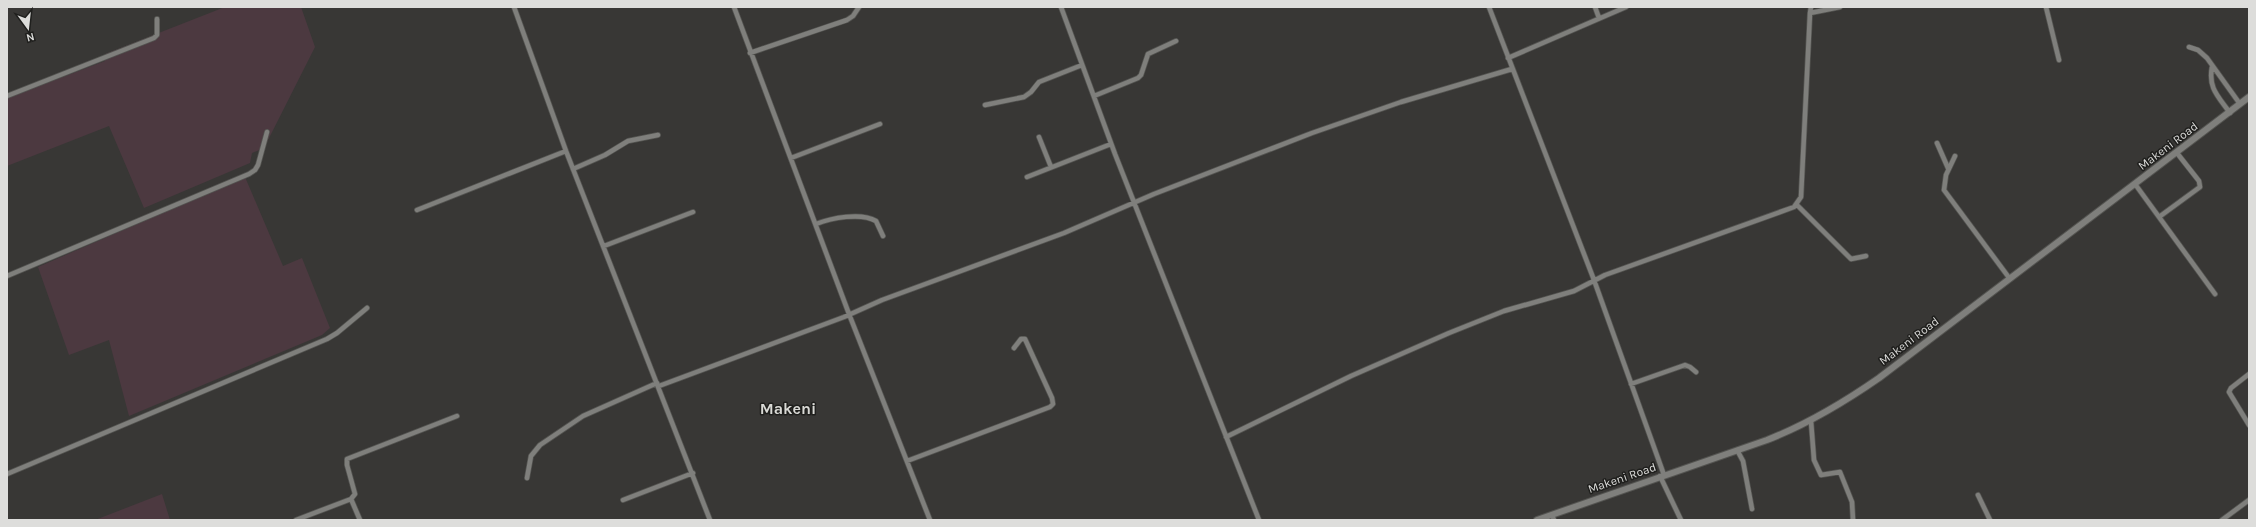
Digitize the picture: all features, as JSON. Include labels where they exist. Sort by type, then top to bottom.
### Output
[{"type":"main road","name":"Makeni Road","points":[[1537,520],[1553,517],[1662,476],[1785,433],[1811,422],[1856,394],[2177,153],[2249,97]]},
{"type":"street","points":[[514,7],[566,151],[693,473],[710,520]]},
{"type":"street","points":[[734,7],[750,53],[816,224],[848,314],[930,520]]},
{"type":"street","points":[[750,53],[833,26],[853,16],[859,7]]},
{"type":"street","points":[[1061,7],[1111,144],[1259,520]]},
{"type":"street","points":[[1489,7],[1594,280],[1662,476],[1681,520]]},
{"type":"street","points":[[1595,7],[1599,18]]},
{"type":"street","points":[[1508,58],[1626,7]]},
{"type":"street","points":[[1226,437],[1351,376],[1423,346],[1449,333],[1504,311],[1574,291],[1594,280],[1791,209],[1797,205],[1801,197],[1811,7]]},
{"type":"street","points":[[1810,13],[1840,7]]},
{"type":"street","points":[[2046,7],[2059,60]]},
{"type":"street","points":[[7,96],[154,38],[157,35],[157,19]]},
{"type":"street","points":[[1094,96],[1138,78],[1141,75],[1148,54],[1176,41]]},
{"type":"street","points":[[2189,47],[2203,53],[2240,104]]},
{"type":"street","points":[[984,105],[1024,97],[1032,92],[1038,82],[1082,65]]},
{"type":"street","points":[[2212,67],[2210,79],[2212,86],[2230,112]]},
{"type":"street","points":[[527,478],[531,456],[540,445],[583,416],[658,385],[1057,236],[1134,202],[1312,133],[1401,102],[1512,69]]},
{"type":"street","points":[[791,158],[880,124]]},
{"type":"street","points":[[7,276],[249,174],[255,170],[258,165],[267,132]]},
{"type":"street","points":[[573,169],[606,155],[628,141],[658,134]]},
{"type":"street","points":[[1039,137],[1051,167]]},
{"type":"street","points":[[1937,143],[1948,168]]},
{"type":"street","points":[[1027,177],[1111,144]]},
{"type":"street","points":[[416,210],[531,163],[566,151]]},
{"type":"street","points":[[2159,217],[2200,187],[2199,181],[2177,153]]},
{"type":"street","points":[[1955,156],[1948,168],[1944,187],[1945,192],[2010,279]]},
{"type":"street","points":[[2135,184],[2215,294]]},
{"type":"street","points":[[1797,205],[1852,259],[1866,256]]},
{"type":"street","points":[[604,246],[693,212]]},
{"type":"street","points":[[816,224],[838,217],[866,216],[876,221],[883,236]]},
{"type":"street","points":[[7,474],[327,339],[337,333],[367,308]]},
{"type":"street","points":[[907,461],[1050,408],[1053,404],[1052,398],[1025,339],[1020,338],[1014,348]]},
{"type":"street","points":[[1631,384],[1685,365],[1696,372]]},
{"type":"street","points":[[2249,374],[2231,388],[2229,392],[2249,425]]},
{"type":"street","points":[[296,520],[351,499],[356,492],[347,465],[347,459],[457,416]]},
{"type":"street","points":[[1811,422],[1815,466],[1822,475],[1840,472],[1852,502],[1853,520]]},
{"type":"street","points":[[1737,450],[1743,461],[1752,509]]},
{"type":"street","points":[[623,500],[693,473]]},
{"type":"street","points":[[1978,495],[1990,520]]},
{"type":"street","points":[[351,499],[360,520]]},
{"type":"street","points":[[2223,520],[2249,500]]},
{"type":"shaded area","points":[[225,7],[301,7],[315,47],[264,148],[252,153],[250,163],[144,208],[109,126],[7,166],[7,98],[105,61],[105,54]]},
{"type":"shaded area","points":[[245,177],[283,266],[302,258],[330,328],[322,335],[129,416],[109,340],[69,355],[38,267]]},
{"type":"shaded area","points":[[162,494],[170,520],[95,520]]},
{"type":"district","name":"Makeni","points":[[788,408]]}]
